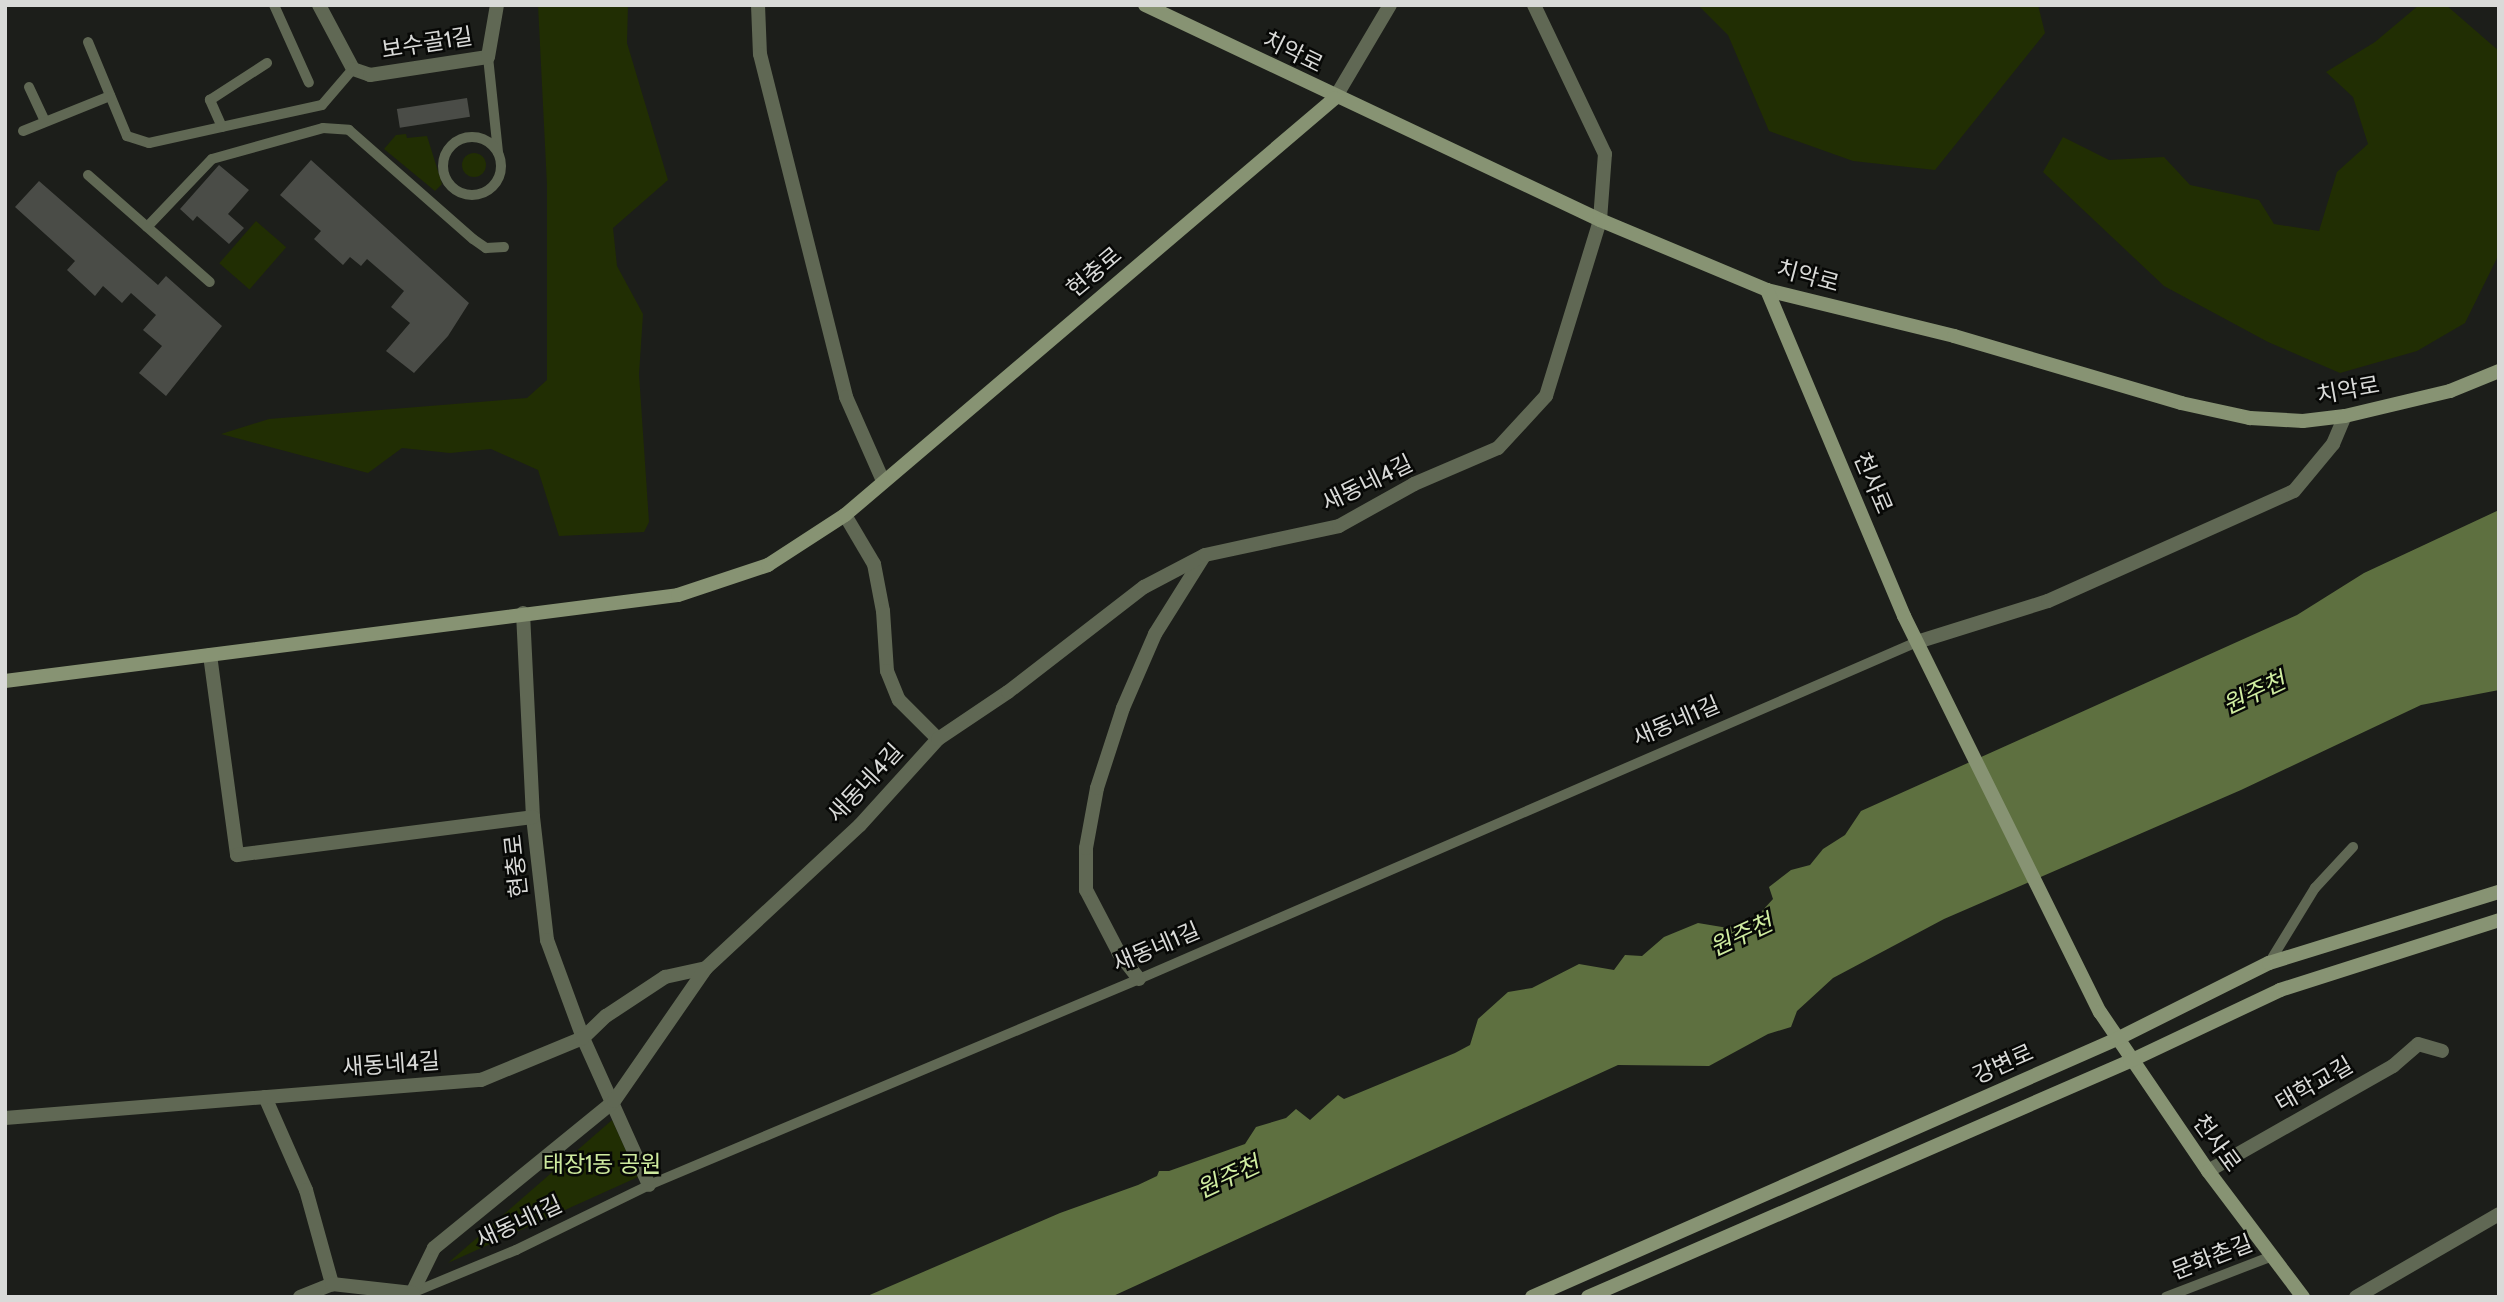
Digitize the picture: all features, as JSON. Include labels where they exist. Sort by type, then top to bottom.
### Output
[{"type":"street","name":"보수골1길","points":[[319,5],[353,69],[370,75],[488,57],[497,5]]},
{"type":"street","points":[[758,5],[760,54],[846,397],[883,481]]},
{"type":"street","name":"치악로","points":[[1145,5],[1335,98],[1600,220],[1768,289],[1954,336],[2181,403],[2250,418],[2303,421],[2344,416],[2450,391],[2499,370]]},
{"type":"street","points":[[1335,98],[1390,5]]},
{"type":"street","name":"새동네4길","points":[[5,1118],[481,1080],[583,1038],[606,1016],[665,977],[706,968],[860,825],[938,739],[1008,692],[1144,587],[1205,555],[1339,526],[1414,484],[1498,448],[1546,396],[1600,220],[1605,154],[1534,5]]},
{"type":"street","name":"현충로","points":[[5,681],[678,595],[768,565],[845,515],[1335,98]]},
{"type":"street","name":"천사로","points":[[1768,289],[1917,642],[2100,1012],[2130,1060],[2208,1171],[2303,1297]]},
{"type":"street","points":[[1917,642],[2048,601],[2294,491],[2333,444],[2344,416]]},
{"type":"street","points":[[845,515],[874,564],[883,611],[887,671],[900,700],[938,739]]},
{"type":"street","points":[[1139,979],[1119,953],[1086,890],[1086,848],[1097,788],[1123,708],[1155,634],[1205,555]]},
{"type":"street","name":"현충로","points":[[523,613],[533,817],[547,940],[583,1038],[614,1101],[649,1185]]},
{"type":"street","points":[[210,655],[237,855],[533,817]]},
{"type":"street","name":"강변로","points":[[1532,1297],[2117,1038],[2269,963],[2499,892]]},
{"type":"street","name":"강변로","points":[[1588,1297],[2130,1060],[2280,990],[2499,920]]},
{"type":"street","name":"새동네1길","points":[[300,1297],[332,1284],[407,1295],[434,1248],[614,1101],[706,968]]},
{"type":"street","name":"태학교길","points":[[2208,1171],[2393,1066],[2418,1044],[2442,1051]]},
{"type":"street","points":[[265,1097],[306,1190],[332,1284]]},
{"type":"street","points":[[2356,1297],[2499,1214]]},
{"type":"lane","points":[[274,5],[309,83]]},
{"type":"lane","points":[[88,42],[127,136],[149,143],[322,105],[353,69]]},
{"type":"lane","points":[[488,57],[498,154],[499,175],[485,192],[463,193],[446,178],[445,156],[460,139],[482,138],[498,154]]},
{"type":"lane","points":[[222,127],[210,100],[267,63]]},
{"type":"lane","points":[[29,87],[45,122]]},
{"type":"lane","points":[[23,131],[110,96]]},
{"type":"lane","points":[[147,227],[212,159],[323,128],[349,130],[473,239],[486,248],[504,247]]},
{"type":"lane","points":[[88,175],[210,282]]},
{"type":"lane","name":"새동네1길","points":[[407,1295],[516,1250],[649,1185],[1139,979],[1917,642]]},
{"type":"lane","points":[[2269,963],[2315,888],[2353,847]]},
{"type":"lane","name":"문화촌길","points":[[2166,1297],[2272,1256]]},
{"type":"green space","points":[[538,5],[628,5],[627,43],[668,180],[613,228],[617,266],[643,314],[639,374],[649,522],[644,532],[559,536],[538,470],[491,449],[450,453],[402,448],[368,473],[221,434],[269,419],[527,398],[547,380],[547,185]]},
{"type":"green space","points":[[1698,5],[2038,5],[2045,33],[1935,170],[1853,161],[1769,131],[1728,35]]},
{"type":"green space","points":[[2419,5],[2446,5],[2499,51],[2499,254],[2465,323],[2417,351],[2340,373],[2268,342],[2164,286],[2043,172],[2063,137],[2109,160],[2164,157],[2190,185],[2259,200],[2274,224],[2319,231],[2337,172],[2368,144],[2353,97],[2326,72],[2375,42]]},
{"type":"green space","points":[[406,134],[407,138],[427,136],[442,184],[435,191],[384,149],[396,135]]},
{"type":"green space","points":[[474,153],[483,156],[486,165],[483,174],[474,177],[465,174],[462,165],[465,156]]},
{"type":"green space","points":[[256,221],[286,247],[249,290],[219,263]]},
{"type":"green space","name":"태장1동 공원","points":[[612,1120],[638,1177],[448,1263]]},
{"type":"water","name":"원주천","points":[[2499,510],[2499,690],[2421,705],[2241,790],[1944,919],[1833,978],[1797,1011],[1791,1027],[1768,1034],[1709,1066],[1618,1065],[1111,1297],[865,1297],[1060,1213],[1138,1185],[1157,1176],[1159,1171],[1169,1171],[1245,1144],[1256,1127],[1286,1118],[1296,1109],[1310,1120],[1338,1095],[1344,1099],[1455,1053],[1470,1045],[1478,1019],[1508,992],[1532,988],[1579,964],[1614,970],[1625,955],[1642,956],[1664,937],[1698,923],[1728,928],[1745,919],[1764,922],[1762,911],[1773,899],[1769,887],[1791,870],[1810,865],[1823,849],[1845,835],[1861,811],[2297,615],[2364,573]]},
{"type":"building","points":[[467,98],[470,117],[400,128],[397,109]]},
{"type":"building","points":[[311,160],[469,303],[448,336],[414,373],[386,351],[410,323],[391,307],[404,291],[367,259],[361,266],[350,257],[343,265],[314,239],[321,231],[280,195]]},
{"type":"building","points":[[219,165],[249,190],[228,214],[244,228],[229,244],[197,216],[193,221],[180,209]]},
{"type":"building","points":[[39,181],[158,285],[166,276],[222,326],[166,396],[139,373],[162,346],[143,330],[156,315],[131,293],[122,303],[103,286],[95,296],[67,270],[75,261],[15,207]]}]
